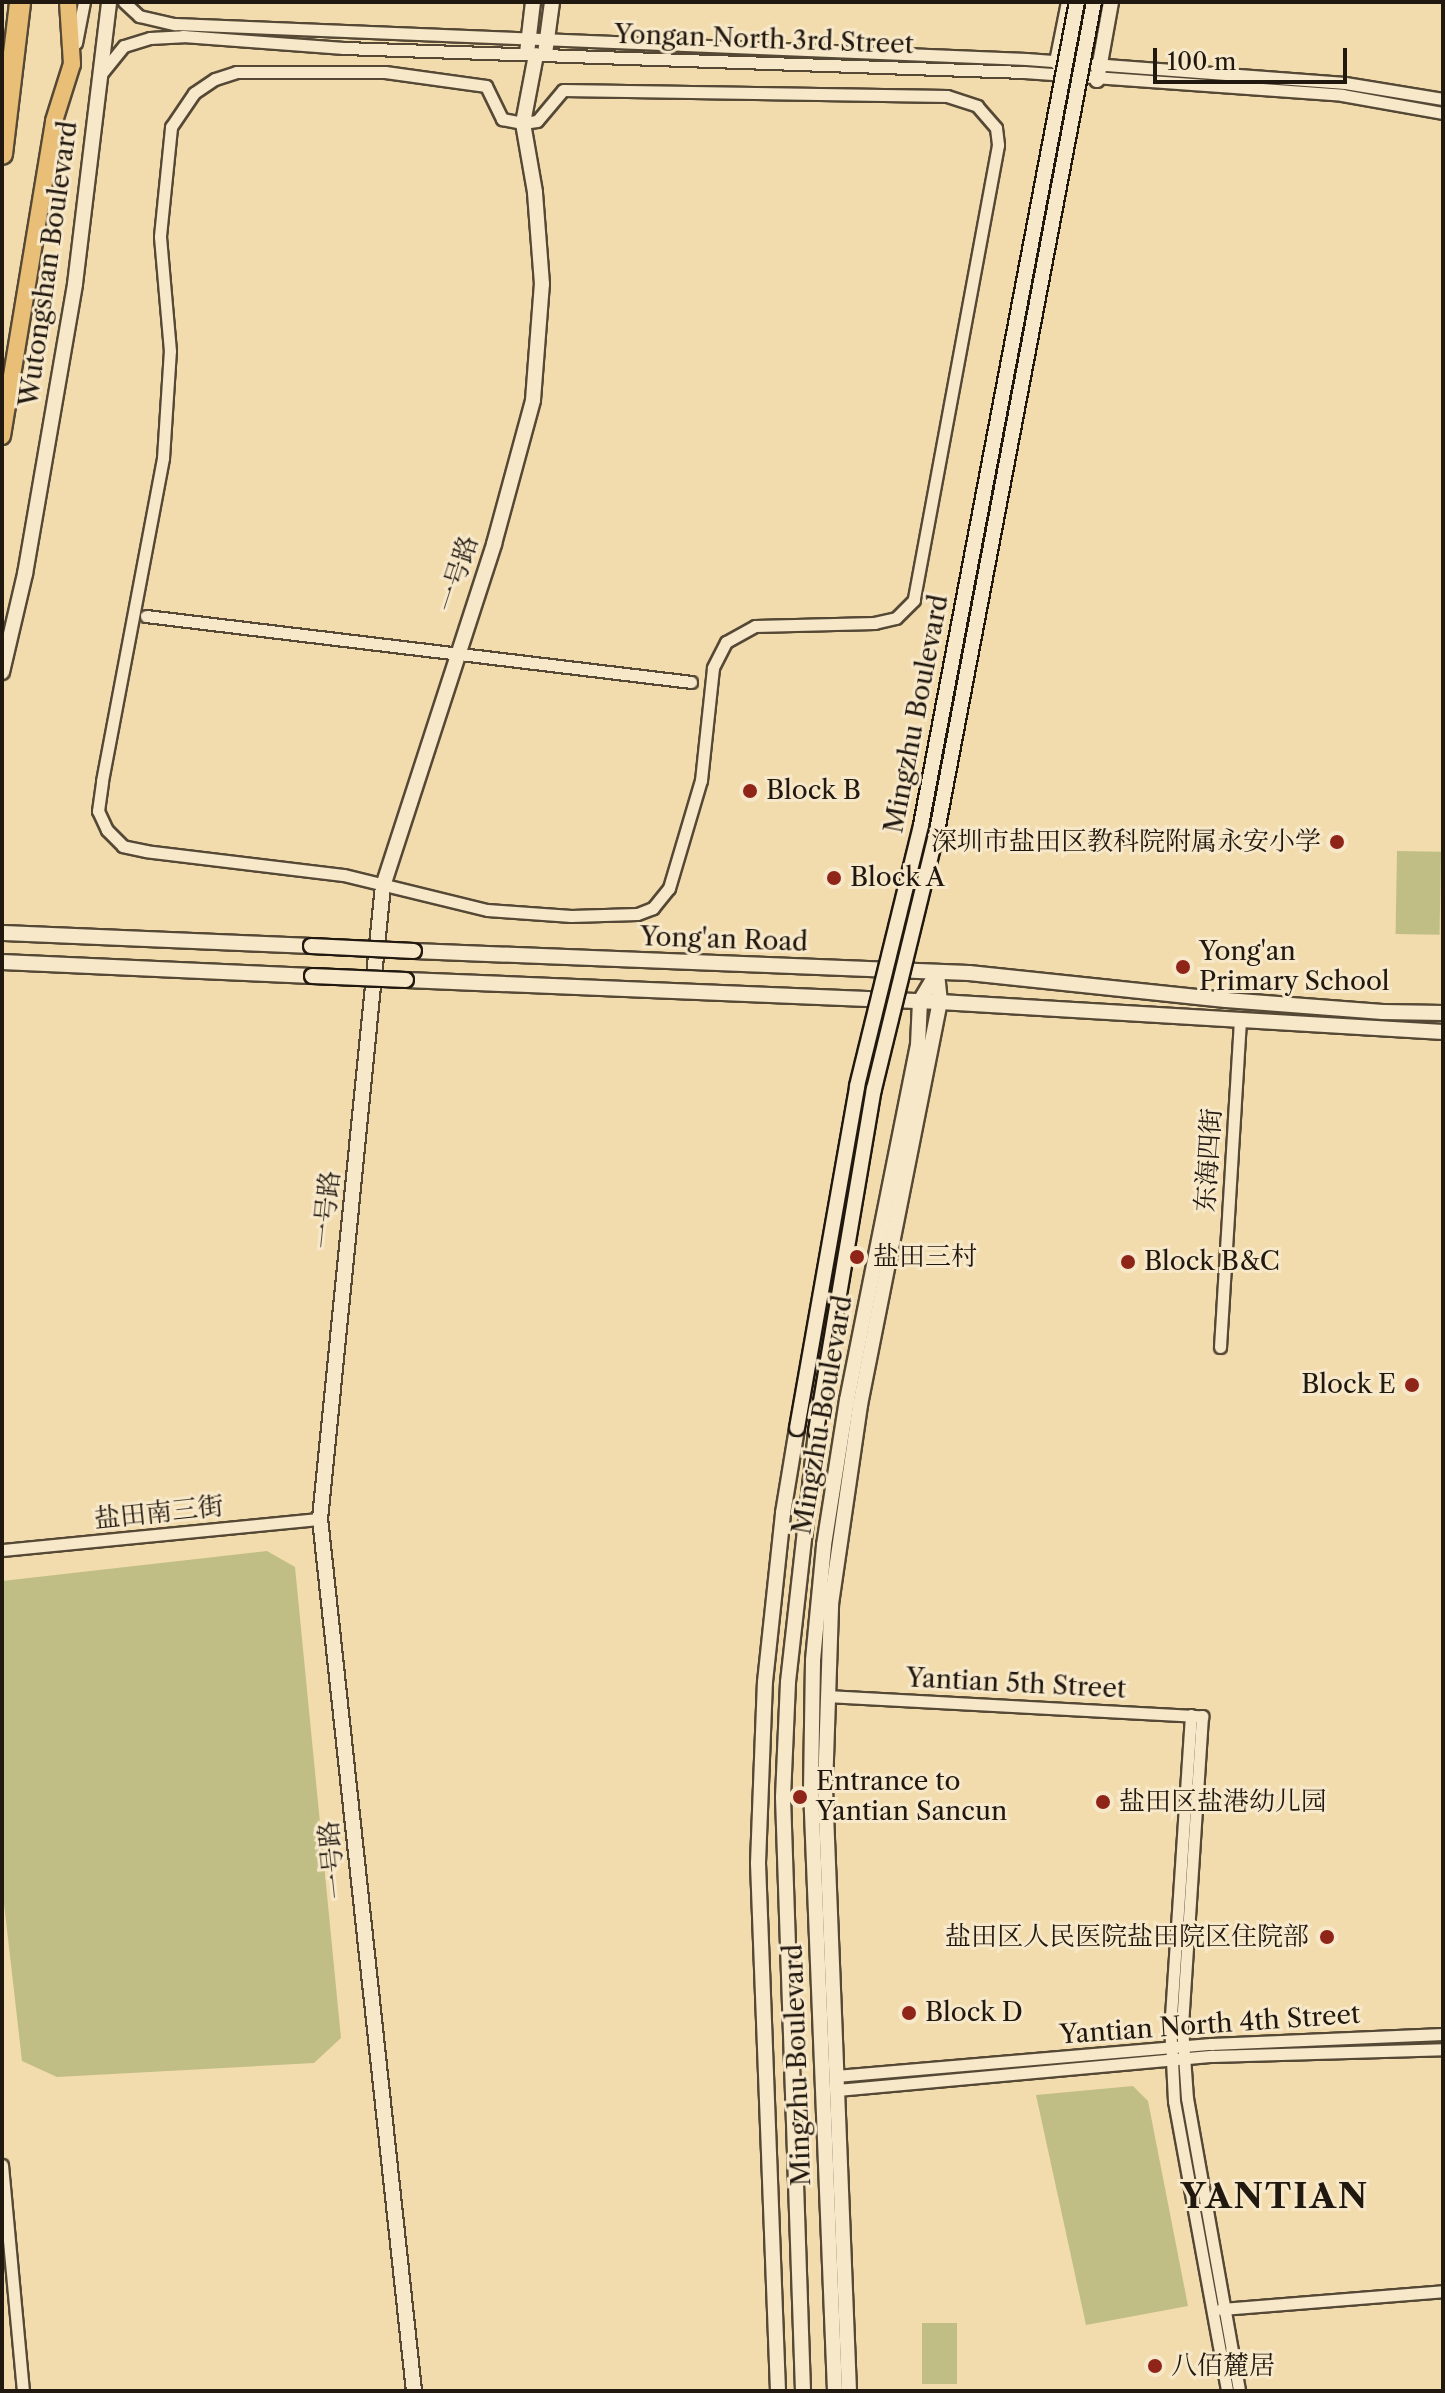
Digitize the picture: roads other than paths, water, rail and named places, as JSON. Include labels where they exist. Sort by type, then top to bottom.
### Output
[{"type":"highway","points":[[2,38],[6,2]]},
{"type":"highway","points":[[2,154],[20,2]]},
{"type":"main road","name":"Wutongshan Boulevard","points":[[2,436],[54,121],[72,64],[68,2]]},
{"type":"street","points":[[72,64],[84,2]]},
{"type":"street","name":"Wutongshan Boulevard","points":[[2,672],[25,574],[75,284],[109,2]]},
{"type":"street","name":"Yongan North 3rd Street","points":[[124,2],[139,16],[175,24],[534,50],[1024,72],[1070,77],[1098,73],[1345,83],[1443,99]]},
{"type":"street","points":[[533,2],[534,50]]},
{"type":"street","points":[[534,50],[545,37],[552,2]]},
{"type":"street","points":[[1069,2],[1057,62],[1070,77]]},
{"type":"street","name":"Mingzhu Boulevard","points":[[778,2391],[758,1863],[759,1799],[775,1589],[797,1428],[857,1086],[921,825],[1077,2]]},
{"type":"street","name":"Mingzhu Boulevard","points":[[803,2391],[783,1797],[788,1682],[816,1431],[874,1089],[937,831],[1094,2]]},
{"type":"street","points":[[1098,73],[1111,2]]},
{"type":"street","name":"Yongan North 3rd Street","points":[[99,78],[124,46],[150,38],[183,36],[359,48],[534,50]]},
{"type":"street","name":"Yongan North 3rd Street","points":[[545,37],[1057,62],[1098,73],[1342,95],[1443,113]]},
{"type":"street","name":"一号路","points":[[414,2391],[320,1519],[383,886],[494,544],[533,400],[542,284],[535,192],[523,123],[534,50]]},
{"type":"street","points":[[236,72],[385,72],[486,86],[502,119],[523,123],[537,121],[563,90],[947,96],[962,99],[987,116],[996,128],[998,145],[914,600],[896,618],[875,623],[755,626],[726,642],[713,668],[701,780],[669,888],[653,908],[637,914],[571,916],[501,911],[450,903],[383,886],[343,875],[123,846],[107,830],[98,811],[163,458],[170,351],[160,236],[171,127],[194,93],[215,79],[236,72]]},
{"type":"street","points":[[146,616],[691,682]]},
{"type":"street","name":"Yong'an Road","points":[[2,933],[937,973],[1226,1000],[1383,1012],[1443,1013]]},
{"type":"street","name":"Yong'an Road","points":[[2,962],[920,1001],[1443,1032]]},
{"type":"street","name":"Mingzhu Boulevard","points":[[835,2391],[811,1789],[813,1660],[834,1475],[918,1045],[920,1001],[937,973]]},
{"type":"street","name":"Mingzhu Boulevard","points":[[849,2391],[825,1789],[831,1604],[847,1479],[940,1002],[937,973]]},
{"type":"street","name":"东海四街","points":[[1220,1347],[1240,1022]]},
{"type":"street","name":"盐田南三街","points":[[2,1550],[320,1519]]},
{"type":"street","name":"Yantian 5th Street","points":[[827,1696],[1196,1716],[1178,2053]]},
{"type":"street","name":"Yantian North 4th Street","points":[[837,2083],[1178,2053],[1443,2034]]},
{"type":"street","name":"Yantian North 4th Street","points":[[1178,2053],[1443,2049]]},
{"type":"street","points":[[1178,2053],[1218,2309],[1227,2391]]},
{"type":"street","points":[[2,2165],[23,2391]]},
{"type":"street","points":[[1218,2309],[1443,2291]]},
{"type":"street","points":[[1218,2309],[1239,2391]]},
{"type":"place","name":"Block B","points":[[750,791]]},
{"type":"place","name":"深圳市盐田区教科院附属永安小学","points":[[1337,842]]},
{"type":"place","name":"Block A","points":[[834,878]]},
{"type":"place","name":"Yong'an Primary School","points":[[1183,967]]},
{"type":"place","name":"盐田三村","points":[[857,1257]]},
{"type":"place","name":"Block B&C","points":[[1128,1262]]},
{"type":"place","name":"Block E","points":[[1412,1385]]},
{"type":"place","name":"Entrance to Yantian Sancun","points":[[800,1797]]},
{"type":"place","name":"盐田区盐港幼儿园","points":[[1103,1802]]},
{"type":"place","name":"盐田区人民医院盐田院区住院部","points":[[1327,1937]]},
{"type":"place","name":"Block D","points":[[909,2013]]},
{"type":"place","name":"八佰麓居","points":[[1155,2366]]},
{"type":"district","name":"YANTIAN","points":[[1275,2197]]}]
